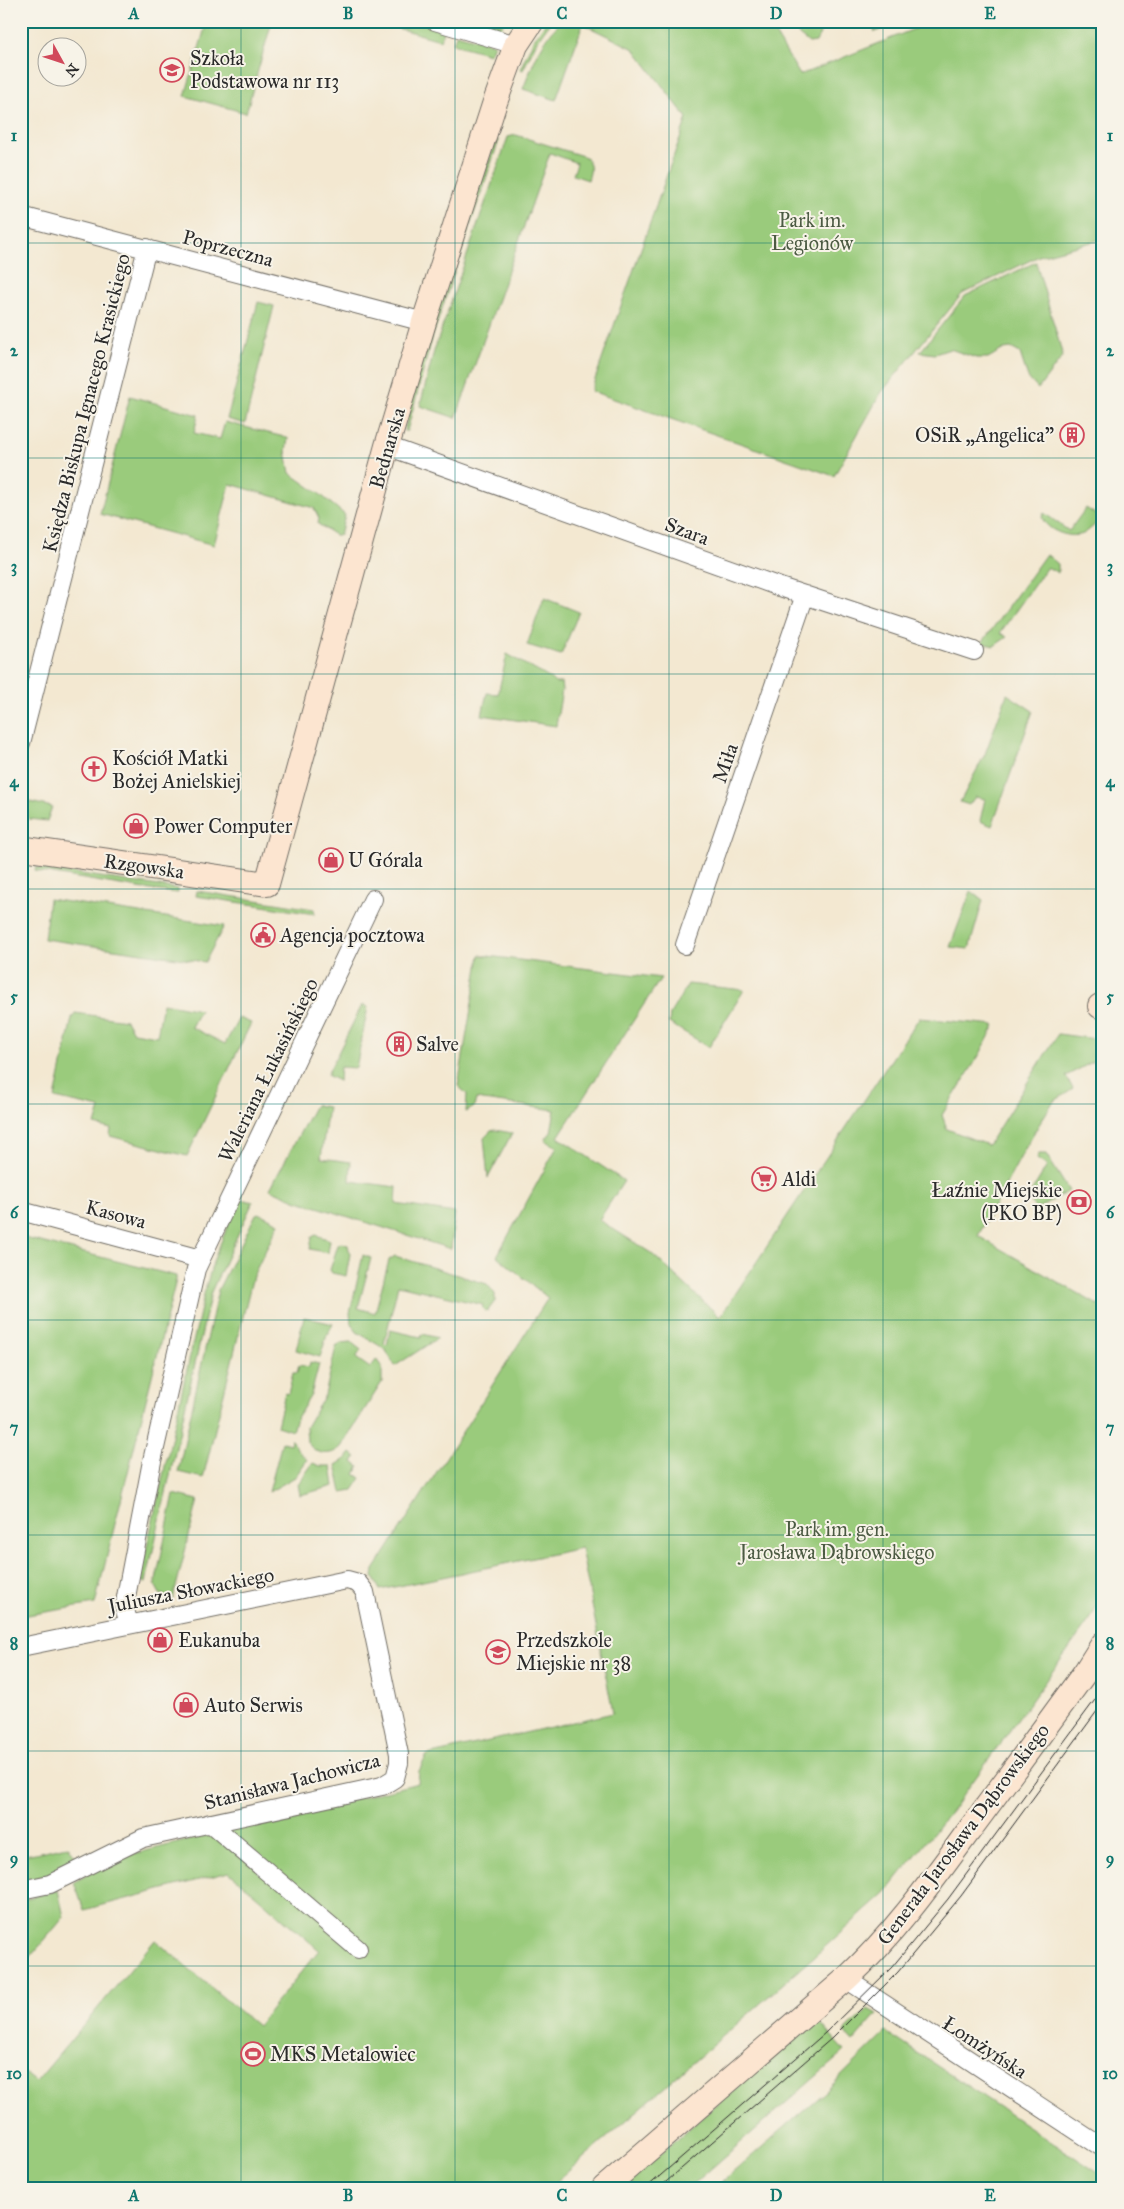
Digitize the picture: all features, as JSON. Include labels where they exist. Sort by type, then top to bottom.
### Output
[{"type":"street","points":[[435,21],[516,45]]},
{"type":"street","name":"Bednarska","points":[[267,884],[387,446],[424,322],[494,105],[516,45],[532,21]]},
{"type":"street","name":"Poprzeczna","points":[[21,216],[424,322]]},
{"type":"street","name":"Księdza Biskupa Ignacego Krasickiego","points":[[21,743],[147,248]]},
{"type":"street","name":"Szara","points":[[387,446],[805,595],[974,651]]},
{"type":"street","name":"Miła","points":[[685,945],[805,595]]},
{"type":"street","name":"Rzgowska","points":[[21,848],[267,884]]},
{"type":"street","name":"Waleriana Łukasińskiego","points":[[129,1624],[126,1597],[137,1538],[186,1310],[200,1259],[373,899]]},
{"type":"street","name":"Kasowa","points":[[21,1211],[200,1259]]},
{"type":"street","name":"Juliusza Słowackiego","points":[[21,1647],[347,1580],[358,1583],[365,1592]]},
{"type":"street","name":"Stanisława Jachowicza","points":[[21,1890],[50,1884],[143,1838],[382,1786],[395,1778],[398,1770],[399,1754],[365,1592]]},
{"type":"street","name":"Generała Jarosława Dąbrowskiego","points":[[604,2188],[846,1979],[874,1951],[910,1910],[1086,1671],[1103,1644]]},
{"type":"street","points":[[210,1824],[358,1949]]},
{"type":"street","name":"Łomżyńska","points":[[846,1979],[1103,2148]]},
{"type":"green space","points":[[207,21],[272,21],[246,113],[185,96]]},
{"type":"green space","points":[[398,21],[412,21],[444,29],[440,40],[397,28]]},
{"type":"green space","points":[[458,21],[494,21],[503,24],[498,33]]},
{"type":"green space","points":[[547,21],[551,21],[537,41],[523,70],[520,69],[534,39]]},
{"type":"green space","name":"Park im. Legionów","points":[[562,21],[767,21],[800,75],[934,21],[1103,21],[1103,239],[1039,256],[962,294],[881,393],[834,476],[591,391],[687,118],[634,49],[583,24],[556,100],[523,89],[543,44]]},
{"type":"green space","points":[[793,21],[817,21],[820,33],[816,42],[809,43],[799,35]]},
{"type":"green space","points":[[871,21],[901,21],[875,32]]},
{"type":"green space","points":[[456,34],[494,44],[490,54],[453,44]]},
{"type":"green space","points":[[516,135],[586,157],[590,166],[590,173],[588,180],[573,175],[577,163],[550,153],[456,418],[420,406],[434,351],[508,137]]},
{"type":"green space","points":[[499,140],[433,335],[407,431],[404,431],[429,333],[459,242],[496,141]]},
{"type":"green space","points":[[1036,262],[1063,356],[1038,389],[1028,378],[1020,353],[1011,348],[1004,349],[988,358],[976,358],[950,349],[935,354],[920,352],[965,296]]},
{"type":"green space","points":[[258,302],[274,306],[245,424],[227,419]]},
{"type":"green space","points":[[130,396],[198,415],[194,433],[220,439],[225,422],[288,438],[286,451],[290,473],[345,515],[340,535],[335,535],[318,524],[319,518],[314,508],[230,484],[214,545],[100,514]]},
{"type":"green space","points":[[1086,508],[1101,518],[1083,534],[1065,535],[1059,533],[1048,526],[1042,517],[1044,513],[1069,531]]},
{"type":"green space","points":[[1046,554],[1058,564],[1058,573],[1047,567],[1000,633],[1007,637],[994,646],[982,643]]},
{"type":"green space","points":[[544,598],[579,612],[561,655],[527,645]]},
{"type":"green space","points":[[507,654],[555,683],[561,683],[562,690],[556,726],[482,715],[487,693],[498,694]]},
{"type":"green space","points":[[1007,694],[1033,711],[992,826],[980,821],[985,799],[975,797],[969,805],[960,802],[985,754]]},
{"type":"green space","points":[[26,801],[52,807],[47,821],[29,819],[24,811]]},
{"type":"green space","points":[[36,867],[178,889],[178,893],[35,871]]},
{"type":"green space","points":[[197,891],[314,909],[315,914],[196,896]]},
{"type":"green space","points":[[971,891],[983,900],[969,949],[950,947]]},
{"type":"green space","points":[[49,899],[224,926],[205,962],[44,939]]},
{"type":"green space","name":"Park im. gen. Jarosława Dąbrowskiego","points":[[480,955],[661,978],[558,1137],[624,1181],[599,1220],[651,1253],[720,1317],[919,1018],[995,1025],[980,1054],[942,1115],[947,1129],[988,1145],[1058,1034],[1103,1040],[1103,1069],[1096,1060],[1066,1076],[1073,1089],[1053,1102],[1032,1136],[978,1236],[1103,1308],[1103,1595],[1091,1618],[953,1809],[885,1893],[549,2188],[33,2188],[21,2178],[21,2070],[36,2082],[155,1940],[257,2026],[319,1950],[229,1872],[84,1910],[74,1882],[121,1857],[418,1783],[419,1771],[427,1755],[613,1713],[581,1548],[380,1590],[373,1577],[374,1570],[548,1298],[497,1256],[557,1147],[545,1140],[551,1132],[555,1110],[476,1099],[474,1107],[466,1112],[467,1094],[458,1086]]},
{"type":"green space","points":[[688,984],[744,990],[709,1047],[669,1023],[670,1014]]},
{"type":"green space","points":[[163,1003],[200,1010],[191,1027],[225,1044],[239,1018],[251,1023],[187,1156],[110,1136],[111,1129],[95,1125],[100,1108],[55,1098],[72,1018],[75,1013],[126,1020],[133,1032],[157,1036]]},
{"type":"green space","points":[[362,1005],[368,1007],[356,1068],[340,1067],[339,1081],[327,1075]]},
{"type":"green space","points":[[315,1105],[328,1107],[321,1158],[351,1162],[350,1181],[397,1187],[396,1204],[455,1213],[451,1249],[295,1200],[270,1189]]},
{"type":"green space","points":[[491,1131],[512,1133],[488,1178],[484,1138]]},
{"type":"green space","points":[[1039,1154],[1046,1154],[1069,1191],[1036,1210],[1030,1200],[1030,1194],[1047,1166],[1037,1159]]},
{"type":"green space","points":[[238,1201],[253,1202],[211,1292],[146,1582],[139,1581],[205,1290],[214,1259]]},
{"type":"green space","points":[[259,1213],[279,1223],[253,1276],[203,1478],[178,1472],[218,1290],[256,1214]]},
{"type":"green space","points":[[316,1235],[330,1240],[328,1253],[310,1249],[312,1237]]},
{"type":"green space","points":[[21,1237],[176,1276],[176,1280],[95,1604],[21,1616]]},
{"type":"green space","points":[[341,1243],[348,1245],[350,1254],[346,1276],[332,1273],[330,1270],[338,1245]]},
{"type":"green space","points":[[363,1255],[371,1258],[358,1308],[375,1313],[389,1260],[395,1256],[487,1284],[495,1294],[495,1301],[487,1312],[482,1308],[483,1305],[398,1285],[384,1344],[387,1345],[390,1330],[421,1337],[422,1334],[438,1338],[395,1366],[385,1349],[357,1332],[351,1323],[350,1313]]},
{"type":"green space","points":[[304,1317],[333,1324],[327,1335],[320,1357],[296,1350]]},
{"type":"green space","points":[[351,1342],[361,1350],[356,1358],[370,1368],[377,1359],[382,1366],[382,1382],[341,1447],[332,1453],[318,1452],[307,1442],[306,1427],[325,1395],[336,1347],[341,1343]]},
{"type":"green space","points":[[310,1362],[319,1364],[311,1395],[295,1421],[292,1431],[277,1426],[285,1393],[288,1394],[293,1373],[297,1373],[299,1365],[309,1367]]},
{"type":"green space","points":[[291,1439],[307,1460],[295,1477],[269,1492],[282,1442],[290,1444]]},
{"type":"green space","points":[[351,1453],[356,1457],[353,1462],[359,1467],[355,1474],[361,1478],[353,1490],[342,1492],[336,1465]]},
{"type":"green space","points":[[313,1463],[320,1466],[331,1466],[334,1486],[300,1495],[298,1484]]},
{"type":"green space","points":[[174,1494],[198,1500],[173,1599],[160,1594],[155,1585]]},
{"type":"green space","points":[[68,1846],[76,1857],[72,1863],[52,1874],[21,1881],[21,1856]]},
{"type":"green space","points":[[58,1890],[64,1917],[21,1968],[21,1900]]},
{"type":"green space","points":[[868,2009],[877,2014],[853,2042],[844,2032]]},
{"type":"green space","points":[[816,2018],[845,2051],[689,2188],[632,2188],[630,2180]]},
{"type":"green space","points":[[886,2032],[1103,2176],[1101,2188],[715,2188],[823,2094]]},
{"type":"tram line","points":[[646,2188],[825,2033],[892,1967],[948,1899],[1103,1689]]},
{"type":"tram line","points":[[659,2188],[832,2038],[898,1972],[961,1896],[1103,1703]]},
{"type":"place","name":"Szkoła Podstawowa nr 113","points":[[172,70]]},
{"type":"place","name":"OSiR „Angelica”","points":[[1072,435]]},
{"type":"place","name":"Kościół Matki Bożej Anielskiej","points":[[94,769]]},
{"type":"place","name":"Power Computer","points":[[136,826]]},
{"type":"place","name":"U Górala","points":[[331,860]]},
{"type":"place","name":"Agencja pocztowa","points":[[263,935]]},
{"type":"place","name":"Salve","points":[[399,1044]]},
{"type":"place","name":"Aldi","points":[[764,1179]]},
{"type":"place","name":"Łaźnie Miejskie (PKO BP)","points":[[1079,1202]]},
{"type":"place","name":"Eukanuba","points":[[160,1640]]},
{"type":"place","name":"Przedszkole Miejskie nr 38","points":[[498,1652]]},
{"type":"place","name":"Auto Serwis","points":[[186,1705]]},
{"type":"place","name":"MKS Metalowiec","points":[[253,2054]]}]
